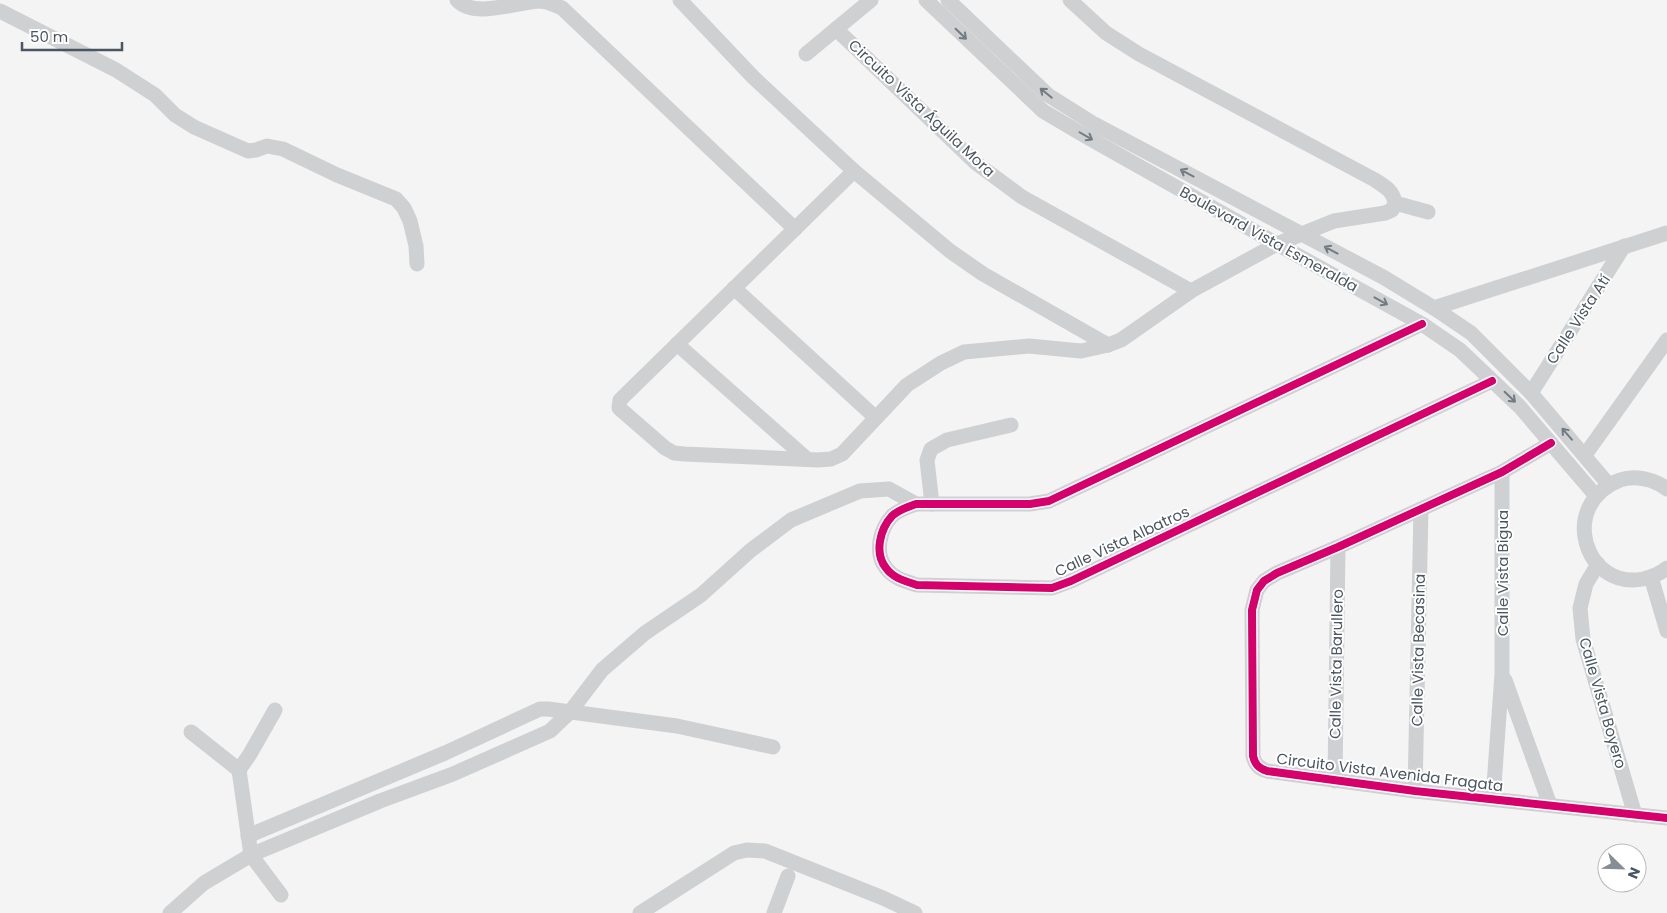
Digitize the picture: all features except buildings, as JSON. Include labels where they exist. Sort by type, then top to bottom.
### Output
[{"type":"street","points":[[457,0],[466,7],[477,9],[541,1],[562,8],[795,229]]},
{"type":"street","points":[[680,0],[754,76],[854,172],[950,251],[983,274],[1108,345]]},
{"type":"street","name":"Circuito Vista Águila Mora","points":[[806,54],[871,0]]},
{"type":"street","name":"Boulevard Vista Esmeralda","points":[[926,0],[1043,111],[1086,137],[1422,324],[1460,350],[1520,407],[1596,496]]},
{"type":"street","name":"Boulevard Vista Esmeralda","points":[[948,0],[1048,95],[1094,124],[1383,277],[1471,333],[1531,393],[1609,485]]},
{"type":"street","points":[[854,172],[620,400],[619,408],[665,448],[684,454],[831,459],[842,454],[907,385],[941,363],[964,352],[1029,346],[1081,351],[1108,345],[1121,340],[1191,290],[1277,244],[1334,221],[1385,214],[1392,210],[1395,203],[1394,196],[1390,190],[1375,180],[1138,54],[1106,33],[1070,0]]},
{"type":"street","points":[[0,11],[116,70],[155,95],[175,114],[194,127],[248,151],[267,146],[283,149],[396,199],[404,208],[410,220],[416,246],[416,264]]},
{"type":"street","name":"Circuito Vista Águila Mora","points":[[836,29],[984,169],[1022,196],[1191,290]]},
{"type":"street","points":[[1395,203],[1428,212]]},
{"type":"street","points":[[1434,308],[1667,233]]},
{"type":"street","name":"Calle Vista Atí","points":[[1531,393],[1624,246]]},
{"type":"street","points":[[734,288],[876,418]]},
{"type":"street","name":"Calle Vista Albatros","points":[[1422,324],[1049,501],[1030,504],[916,504],[892,515],[886,526],[880,540],[880,554],[885,567],[896,578],[916,585],[1052,588],[1071,582],[1492,380]]},
{"type":"street","points":[[1585,455],[1667,340]]},
{"type":"street","points":[[677,344],[806,459]]},
{"type":"street","points":[[932,504],[927,460],[931,450],[946,440],[1011,425]]},
{"type":"street","name":"Circuito Vista Avenida Fragata","points":[[1550,443],[1502,472],[1277,573],[1264,581],[1257,590],[1252,610],[1252,756],[1255,763],[1267,771],[1415,791],[1667,818]]},
{"type":"street","name":"Calle Vista Bigua","points":[[1493,799],[1502,674],[1502,472]]},
{"type":"street","points":[[1665,484],[1642,478],[1625,478],[1609,485],[1590,504],[1584,525],[1587,546],[1598,564],[1609,573],[1637,580],[1651,577],[1667,568]]},
{"type":"street","points":[[170,913],[204,883],[251,855],[380,801],[454,774],[534,740],[550,731],[570,712],[602,670],[645,633],[701,595],[751,550],[791,520],[860,491],[889,489],[916,504]]},
{"type":"street","name":"Calle Vista Becasina","points":[[1415,791],[1421,509]]},
{"type":"street","name":"Calle Vista Barullero","points":[[1334,781],[1338,547]]},
{"type":"street","name":"Calle Vista Boyero","points":[[1598,564],[1586,584],[1580,608],[1583,639],[1636,815]]},
{"type":"street","points":[[1651,577],[1667,631]]},
{"type":"street","name":"Calle Vista Bigua","points":[[1502,674],[1550,805]]},
{"type":"street","points":[[248,836],[445,754],[540,710],[548,709],[677,726],[773,747]]},
{"type":"street","points":[[275,710],[239,770],[251,855],[281,895]]},
{"type":"street","points":[[191,732],[239,770]]},
{"type":"street","points":[[640,913],[734,853],[747,850],[765,851],[883,898],[915,913]]},
{"type":"street","points":[[774,913],[788,876]]},
{"type":"cycle path","points":[[1422,324],[1049,501],[1030,504],[916,504],[903,509],[892,516],[884,528],[879,548],[882,562],[896,577],[917,585],[1052,588],[1071,581],[1492,381]]},
{"type":"cycle path","points":[[1551,443],[1502,472],[1277,573],[1264,581],[1257,590],[1252,610],[1253,756],[1259,767],[1267,771],[1415,791],[1667,818]]}]
